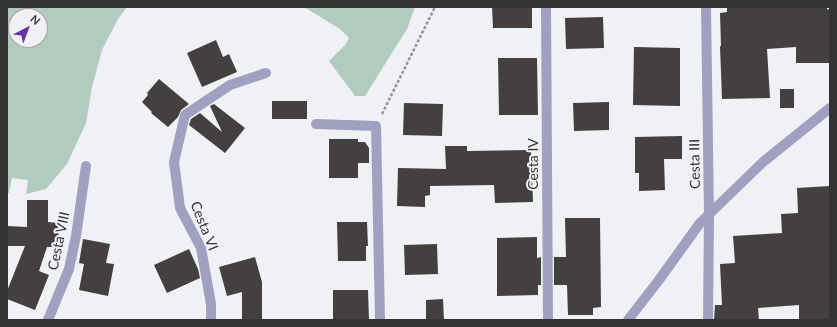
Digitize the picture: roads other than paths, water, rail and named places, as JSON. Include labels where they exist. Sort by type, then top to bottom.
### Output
[{"type":"street","name":"Cesta IV","points":[[546,7],[548,320]]},
{"type":"street","name":"Cesta III","points":[[706,7],[709,215],[708,320]]},
{"type":"street","name":"Cesta VI","points":[[211,320],[211,304],[201,248],[180,208],[174,162],[185,115],[230,85],[266,73]]},
{"type":"street","points":[[628,320],[700,223],[763,162],[830,108]]},
{"type":"street","points":[[316,124],[376,126],[380,320]]},
{"type":"street","name":"Cesta VIII","points":[[48,320],[69,269],[76,236],[86,166]]}]
